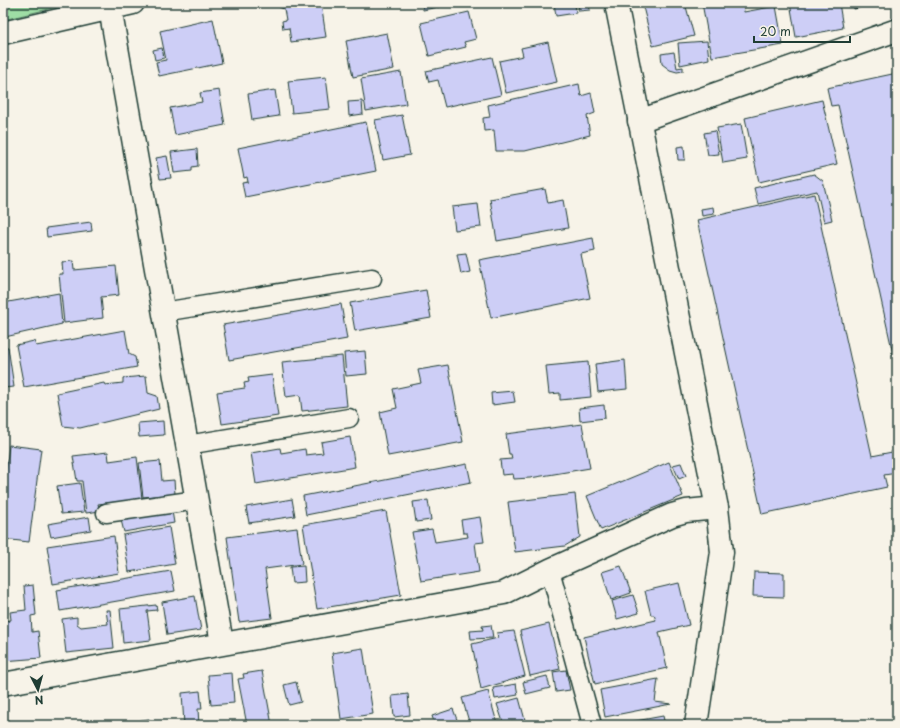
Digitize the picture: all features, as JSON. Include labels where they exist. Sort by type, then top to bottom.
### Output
[{"type":"street","points":[[3,34],[133,3]]},
{"type":"street","points":[[616,3],[717,508],[722,552],[696,725]]},
{"type":"street","points":[[110,8],[222,643]]},
{"type":"street","points":[[639,121],[897,30]]},
{"type":"street","points":[[3,684],[222,643],[504,593],[550,570],[672,515],[686,511],[717,508]]},
{"type":"lane","points":[[163,312],[372,278]]},
{"type":"lane","points":[[187,446],[349,418]]},
{"type":"lane","points":[[106,513],[197,500]]},
{"type":"lane","points":[[550,570],[592,725]]},
{"type":"green space","points":[[3,3],[73,3],[3,20]]},
{"type":"building","points":[[279,3],[321,3],[326,37],[291,42],[289,28],[283,29],[282,21],[286,20],[284,9],[279,7]]},
{"type":"building","points":[[422,3],[459,3],[423,10]]},
{"type":"building","points":[[554,3],[575,3],[576,13],[556,16]]},
{"type":"building","points":[[578,3],[589,3],[590,10],[579,11]]},
{"type":"building","points":[[657,3],[667,3],[668,7],[685,3],[694,36],[653,46],[643,7]]},
{"type":"building","points":[[702,3],[743,3],[744,12],[776,6],[783,45],[712,57]]},
{"type":"building","points":[[755,3],[778,3],[778,4],[756,7]]},
{"type":"building","points":[[790,3],[839,3],[843,28],[796,37]]},
{"type":"building","points":[[853,3],[881,3],[854,9]]},
{"type":"building","points":[[469,12],[476,39],[464,42],[466,47],[429,56],[421,23]]},
{"type":"building","points":[[213,19],[222,63],[159,76],[156,62],[166,60],[160,31]]},
{"type":"building","points":[[387,33],[394,69],[353,77],[346,41]]},
{"type":"building","points":[[707,41],[709,59],[680,65],[678,43]]},
{"type":"building","points":[[548,42],[557,82],[506,93],[499,61],[523,56],[521,48]]},
{"type":"building","points":[[162,48],[164,58],[155,60],[153,50]]},
{"type":"building","points":[[674,52],[677,68],[683,67],[683,71],[677,72],[670,70],[662,64],[661,54]]},
{"type":"building","points":[[492,57],[501,95],[445,107],[438,80],[429,82],[426,71]]},
{"type":"building","points":[[401,72],[406,104],[366,111],[361,79]]},
{"type":"building","points":[[897,73],[897,372],[838,105],[831,106],[827,88]]},
{"type":"building","points":[[326,77],[330,109],[292,113],[288,81]]},
{"type":"building","points":[[579,84],[581,96],[591,93],[595,113],[587,116],[590,135],[525,151],[496,151],[494,130],[484,131],[483,118],[490,117],[488,105]]},
{"type":"building","points":[[219,90],[225,125],[175,135],[170,108],[202,102],[200,93]]},
{"type":"building","points":[[275,90],[279,116],[252,120],[248,94]]},
{"type":"building","points":[[822,100],[837,164],[759,182],[745,118]]},
{"type":"building","points":[[362,101],[363,114],[349,116],[348,102]]},
{"type":"building","points":[[402,115],[410,155],[383,160],[375,120]]},
{"type":"building","points":[[366,122],[376,171],[245,197],[242,183],[248,182],[247,177],[244,178],[238,148]]},
{"type":"building","points":[[741,124],[747,159],[723,163],[717,128]]},
{"type":"building","points":[[715,131],[719,154],[708,155],[704,133]]},
{"type":"building","points":[[684,146],[685,160],[678,160],[677,147]]},
{"type":"building","points":[[197,149],[198,166],[192,167],[192,171],[174,173],[171,152]]},
{"type":"building","points":[[167,156],[171,178],[160,179],[156,158]]},
{"type":"building","points":[[814,174],[823,181],[832,220],[824,222],[817,191],[758,204],[754,188]]},
{"type":"building","points":[[545,189],[548,203],[563,200],[568,228],[497,241],[490,199]]},
{"type":"building","points":[[814,194],[872,456],[897,451],[897,473],[884,475],[887,487],[762,514],[697,220]]},
{"type":"building","points":[[478,204],[481,227],[455,230],[452,207]]},
{"type":"building","points":[[713,207],[714,214],[702,216],[701,209]]},
{"type":"building","points":[[91,222],[92,231],[47,237],[46,228]]},
{"type":"building","points":[[593,238],[595,251],[581,254],[590,298],[491,318],[479,260]]},
{"type":"building","points":[[466,253],[470,272],[461,274],[457,254]]},
{"type":"building","points":[[73,261],[74,270],[116,266],[119,295],[101,297],[103,318],[64,323],[59,274],[63,274],[62,262]]},
{"type":"building","points":[[426,290],[431,318],[355,331],[350,303]]},
{"type":"building","points":[[59,293],[62,324],[5,337],[3,303]]},
{"type":"building","points":[[341,304],[347,339],[229,360],[223,325]]},
{"type":"building","points":[[125,330],[129,354],[135,357],[137,367],[24,387],[16,345],[34,341],[36,346]]},
{"type":"building","points":[[3,342],[5,342],[5,347],[8,347],[14,387],[3,388]]},
{"type":"building","points":[[365,351],[367,374],[346,376],[344,353]]},
{"type":"building","points":[[342,356],[347,406],[302,411],[300,395],[286,397],[282,362]]},
{"type":"building","points":[[625,360],[627,389],[598,392],[595,364]]},
{"type":"building","points":[[588,362],[591,397],[560,400],[560,393],[549,394],[546,366]]},
{"type":"building","points":[[448,365],[463,442],[388,456],[380,412],[397,408],[393,389],[421,383],[418,370]]},
{"type":"building","points":[[272,375],[278,416],[222,424],[217,392],[245,388],[244,383],[249,382],[248,378]]},
{"type":"building","points":[[146,376],[148,393],[157,396],[159,409],[80,428],[63,426],[57,393],[104,383],[105,385],[123,383],[123,378]]},
{"type":"building","points":[[513,391],[515,402],[492,405],[491,393]]},
{"type":"building","points":[[604,405],[605,418],[580,421],[579,408]]},
{"type":"building","points":[[163,421],[164,435],[139,437],[138,423]]},
{"type":"building","points":[[582,424],[590,468],[530,478],[514,479],[513,474],[502,475],[500,460],[512,459],[511,454],[509,454],[506,434]]},
{"type":"building","points":[[350,437],[355,467],[256,484],[251,453],[280,448],[281,453],[305,449],[306,455],[323,453],[321,442]]},
{"type":"building","points":[[9,445],[41,449],[29,542],[3,539],[3,496]]},
{"type":"building","points":[[108,452],[109,461],[137,457],[142,499],[98,504],[100,511],[86,513],[82,481],[77,481],[73,456]]},
{"type":"building","points":[[160,461],[162,481],[174,480],[175,494],[143,497],[139,463]]},
{"type":"building","points":[[669,462],[683,496],[601,530],[587,496]]},
{"type":"building","points":[[681,463],[686,476],[679,479],[673,465]]},
{"type":"building","points":[[467,464],[471,482],[306,515],[303,496]]},
{"type":"building","points":[[80,483],[84,512],[61,514],[57,486]]},
{"type":"building","points":[[575,494],[580,537],[565,546],[515,552],[508,502]]},
{"type":"building","points":[[292,499],[295,516],[249,523],[246,507]]},
{"type":"building","points":[[428,500],[431,520],[416,522],[413,502]]},
{"type":"building","points":[[172,511],[174,523],[124,532],[121,520]]},
{"type":"building","points":[[386,511],[401,595],[317,609],[303,525]]},
{"type":"building","points":[[89,517],[91,530],[51,537],[48,524]]},
{"type":"building","points":[[480,517],[484,542],[475,543],[479,572],[421,581],[412,532],[432,529],[435,542],[468,537],[467,533],[463,533],[461,520]]},
{"type":"building","points":[[169,527],[175,564],[129,572],[123,535]]},
{"type":"building","points":[[297,528],[302,564],[265,569],[272,618],[239,622],[227,537]]},
{"type":"building","points":[[114,536],[119,573],[53,584],[47,546]]},
{"type":"building","points":[[304,566],[305,582],[292,583],[290,567]]},
{"type":"building","points":[[621,566],[631,593],[611,600],[602,572]]},
{"type":"building","points":[[171,571],[175,591],[60,611],[57,590]]},
{"type":"building","points":[[754,572],[784,573],[784,597],[753,596]]},
{"type":"building","points":[[679,583],[689,625],[659,632],[667,668],[595,684],[584,637],[656,620],[654,615],[651,615],[645,591]]},
{"type":"building","points":[[33,585],[36,615],[31,616],[32,632],[38,631],[41,658],[3,661],[3,621],[11,620],[10,612],[26,610],[24,586]]},
{"type":"building","points":[[633,595],[639,613],[617,619],[612,601]]},
{"type":"building","points":[[195,596],[201,630],[167,635],[162,602]]},
{"type":"building","points":[[156,605],[157,610],[147,611],[151,640],[123,643],[120,609]]},
{"type":"building","points":[[106,610],[110,610],[114,648],[66,653],[62,619],[77,617],[77,624],[81,627],[108,624]]},
{"type":"building","points":[[549,624],[560,669],[530,676],[520,631]]},
{"type":"building","points":[[491,625],[493,638],[471,639],[470,631],[483,630],[482,626]]},
{"type":"building","points":[[514,631],[525,676],[481,689],[472,644],[498,638],[497,633]]},
{"type":"building","points":[[363,648],[373,714],[341,719],[332,653]]},
{"type":"building","points":[[566,670],[570,690],[556,692],[553,672]]},
{"type":"building","points":[[262,671],[272,725],[247,725],[238,679],[244,678],[243,674]]},
{"type":"building","points":[[232,673],[234,703],[211,705],[208,675]]},
{"type":"building","points":[[547,676],[550,688],[526,694],[523,682]]},
{"type":"building","points":[[658,679],[655,702],[671,704],[605,717],[600,690]]},
{"type":"building","points":[[296,682],[301,702],[289,705],[284,685]]},
{"type":"building","points":[[516,684],[518,695],[495,699],[493,688]]},
{"type":"building","points":[[200,691],[202,709],[198,709],[199,725],[184,725],[182,693]]},
{"type":"building","points":[[488,691],[497,723],[490,725],[470,725],[462,698]]},
{"type":"building","points":[[408,694],[410,715],[394,717],[392,696]]},
{"type":"building","points":[[519,698],[525,720],[504,725],[497,704]]},
{"type":"building","points":[[453,709],[459,725],[435,725],[432,716]]},
{"type":"building","points":[[663,716],[665,725],[614,725]]},
{"type":"building","points":[[149,719],[150,725],[136,725],[135,721]]}]
